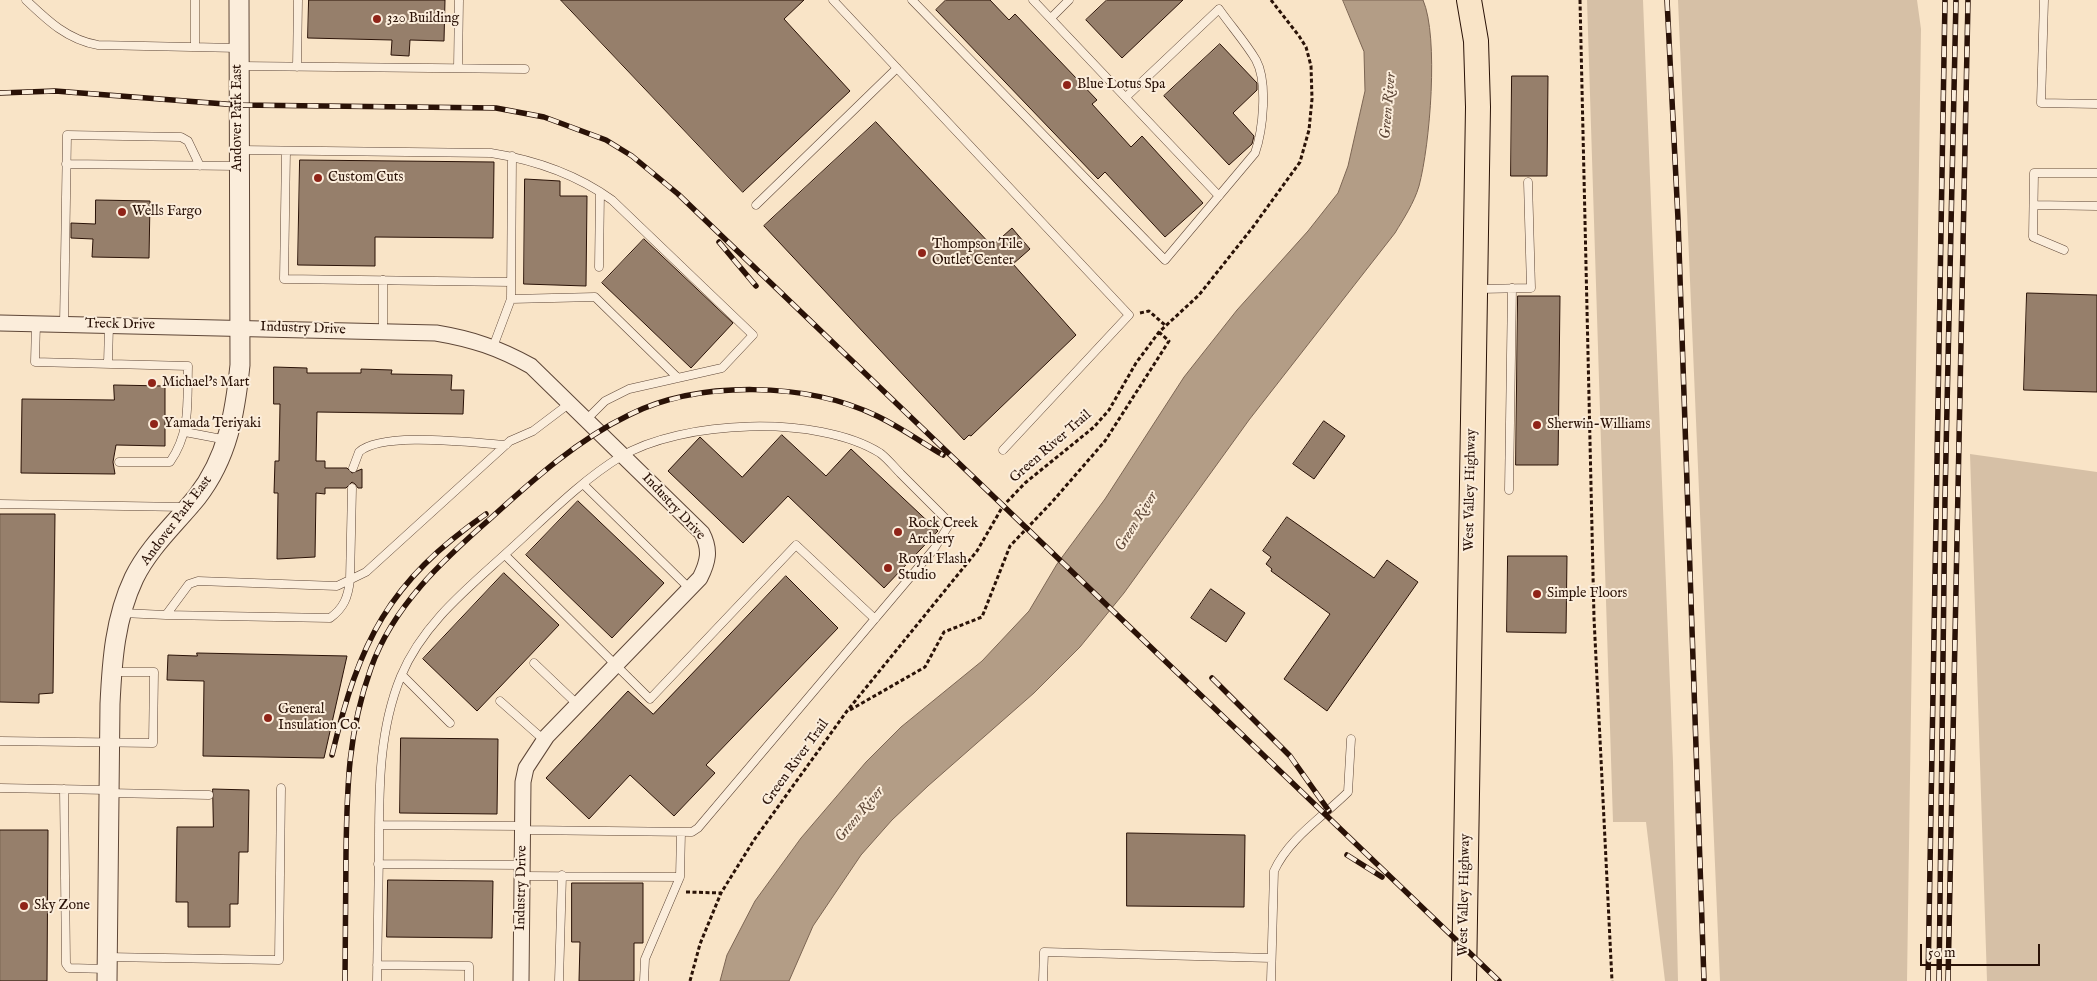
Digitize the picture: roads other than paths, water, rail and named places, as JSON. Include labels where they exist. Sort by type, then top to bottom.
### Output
[{"type":"main road","name":"West Valley Highway","points":[[1464,981],[1478,107],[1476,41],[1469,0]]},
{"type":"street","name":"Andover Park East","points":[[107,969],[109,743],[112,672],[120,612],[135,577],[155,546],[188,507],[218,465],[228,440],[236,405],[240,365],[239,0]]},
{"type":"street","name":"Treck Drive","points":[[0,323],[240,328]]},
{"type":"street","name":"Industry Drive","points":[[240,328],[436,333],[472,339],[493,347],[530,366],[587,419],[702,534],[708,544],[706,565],[700,578],[544,740],[526,768],[522,782],[521,981]]},
{"type":"lane","points":[[26,0],[66,34],[82,42],[98,46],[195,47],[238,57],[297,67],[524,68]]},
{"type":"lane","points":[[195,0],[195,47]]},
{"type":"lane","points":[[297,67],[298,0]]},
{"type":"lane","points":[[458,68],[459,0]]},
{"type":"lane","points":[[833,0],[1130,315],[1003,450]]},
{"type":"lane","points":[[912,0],[1165,260],[1255,153],[1261,131],[1263,87],[1257,62],[1219,9],[1126,97]]},
{"type":"lane","points":[[1033,0],[1219,196]]},
{"type":"lane","points":[[1050,18],[1069,0]]},
{"type":"lane","points":[[2044,0],[2041,103],[2097,104]]},
{"type":"lane","points":[[756,205],[897,68]]},
{"type":"lane","points":[[64,324],[67,135],[181,137],[188,141],[200,166]]},
{"type":"lane","points":[[286,151],[284,279],[511,282]]},
{"type":"lane","points":[[66,164],[200,166],[286,151],[491,153],[512,156],[560,171],[600,192],[629,215],[753,335],[722,368],[628,389],[605,401],[587,419]]},
{"type":"lane","points":[[493,347],[511,299],[512,156]]},
{"type":"lane","points":[[2064,250],[2033,237],[2034,173],[2097,173]]},
{"type":"lane","points":[[1474,289],[1531,288],[1528,182]]},
{"type":"lane","points":[[599,267],[600,192]]},
{"type":"lane","points":[[2034,205],[2097,206]]},
{"type":"lane","points":[[383,280],[383,331]]},
{"type":"lane","points":[[1509,490],[1512,288]]},
{"type":"lane","points":[[511,299],[595,297],[678,378]]},
{"type":"lane","points":[[36,323],[35,362],[188,366],[185,432],[182,444],[170,462],[119,462]]},
{"type":"lane","points":[[108,364],[109,325]]},
{"type":"lane","points":[[166,615],[189,584],[198,581],[337,586],[366,572],[506,445],[533,431],[570,403]]},
{"type":"lane","points":[[377,981],[379,768],[391,704],[402,675],[431,625],[504,555],[583,484],[623,455],[665,438],[701,430],[752,426],[788,428],[844,438],[881,454],[950,523],[934,549],[698,828],[692,832],[379,825]]},
{"type":"lane","points":[[185,432],[228,440]]},
{"type":"lane","points":[[353,468],[359,452],[364,447],[376,443],[405,440],[506,445]]},
{"type":"lane","points":[[583,484],[690,589]]},
{"type":"lane","points":[[120,612],[166,615],[330,618],[340,611],[348,595],[352,488]]},
{"type":"lane","points":[[0,504],[188,507]]},
{"type":"lane","points":[[504,555],[650,699],[796,545],[875,619]]},
{"type":"lane","points":[[534,663],[577,704]]},
{"type":"lane","points":[[0,741],[153,743],[154,672],[112,672]]},
{"type":"lane","points":[[402,675],[450,723]]},
{"type":"lane","points":[[500,701],[544,740]]},
{"type":"lane","points":[[1271,981],[1274,871],[1280,858],[1298,837],[1348,792],[1351,739]]},
{"type":"lane","points":[[0,788],[209,795]]},
{"type":"lane","points":[[64,789],[66,964],[69,968],[107,969],[279,960],[281,788]]},
{"type":"lane","points":[[644,981],[645,959],[680,877],[681,832]]},
{"type":"lane","points":[[378,864],[522,871],[562,875],[680,877]]},
{"type":"lane","points":[[559,981],[562,875]]},
{"type":"lane","points":[[1043,981],[1044,952],[1271,958]]},
{"type":"lane","points":[[377,965],[469,966],[469,981]]},
{"type":"water","name":"Green River","points":[[1343,0],[1423,0],[1428,17],[1432,64],[1427,145],[1417,192],[1395,233],[1249,420],[1124,593],[1080,647],[1034,693],[892,820],[861,855],[813,926],[789,981],[720,981],[727,955],[755,901],[801,838],[866,762],[901,727],[982,661],[1029,611],[1057,564],[1105,499],[1184,377],[1237,310],[1308,231],[1338,193],[1348,166],[1365,91],[1364,52]]},
{"type":"railway","points":[[1667,0],[1678,219],[1704,981]]},
{"type":"railway","points":[[1928,981],[1945,0]]},
{"type":"railway","points":[[1939,981],[1945,498],[1956,0]]},
{"type":"railway","points":[[1948,981],[1968,0]]},
{"type":"railway","points":[[0,93],[55,91],[238,105],[496,108],[544,117],[606,140],[632,156],[678,194],[1499,981]]},
{"type":"railway","points":[[719,242],[756,286]]},
{"type":"railway","points":[[345,981],[348,782],[353,737],[363,692],[371,668],[392,624],[421,586],[455,550],[523,489],[591,436],[629,415],[657,404],[687,396],[720,391],[786,392],[819,397],[849,405],[886,420],[943,455]]},
{"type":"railway","points":[[332,755],[342,715],[354,679],[367,647],[382,618],[401,590],[424,564],[452,539],[486,514]]},
{"type":"railway","points":[[1212,678],[1290,756],[1329,811]]},
{"type":"railway","points":[[1347,855],[1382,877]]},
{"type":"place","name":"320 Building","points":[[377,19]]},
{"type":"place","name":"Blue Lotus Spa","points":[[1067,85]]},
{"type":"place","name":"Custom Cuts","points":[[318,178]]},
{"type":"place","name":"Wells Fargo","points":[[122,212]]},
{"type":"place","name":"Thompson Tile Outlet Center","points":[[922,253]]},
{"type":"place","name":"Michael's Mart","points":[[152,383]]},
{"type":"place","name":"Yamada Teriyaki","points":[[154,424]]},
{"type":"place","name":"Sherwin-Williams","points":[[1537,425]]},
{"type":"place","name":"Rock Creek Archery","points":[[898,532]]},
{"type":"place","name":"Royal Flash Studio","points":[[888,568]]},
{"type":"place","name":"Simple Floors","points":[[1537,594]]},
{"type":"place","name":"General Insulation Co.","points":[[268,718]]},
{"type":"place","name":"Sky Zone","points":[[24,906]]}]
